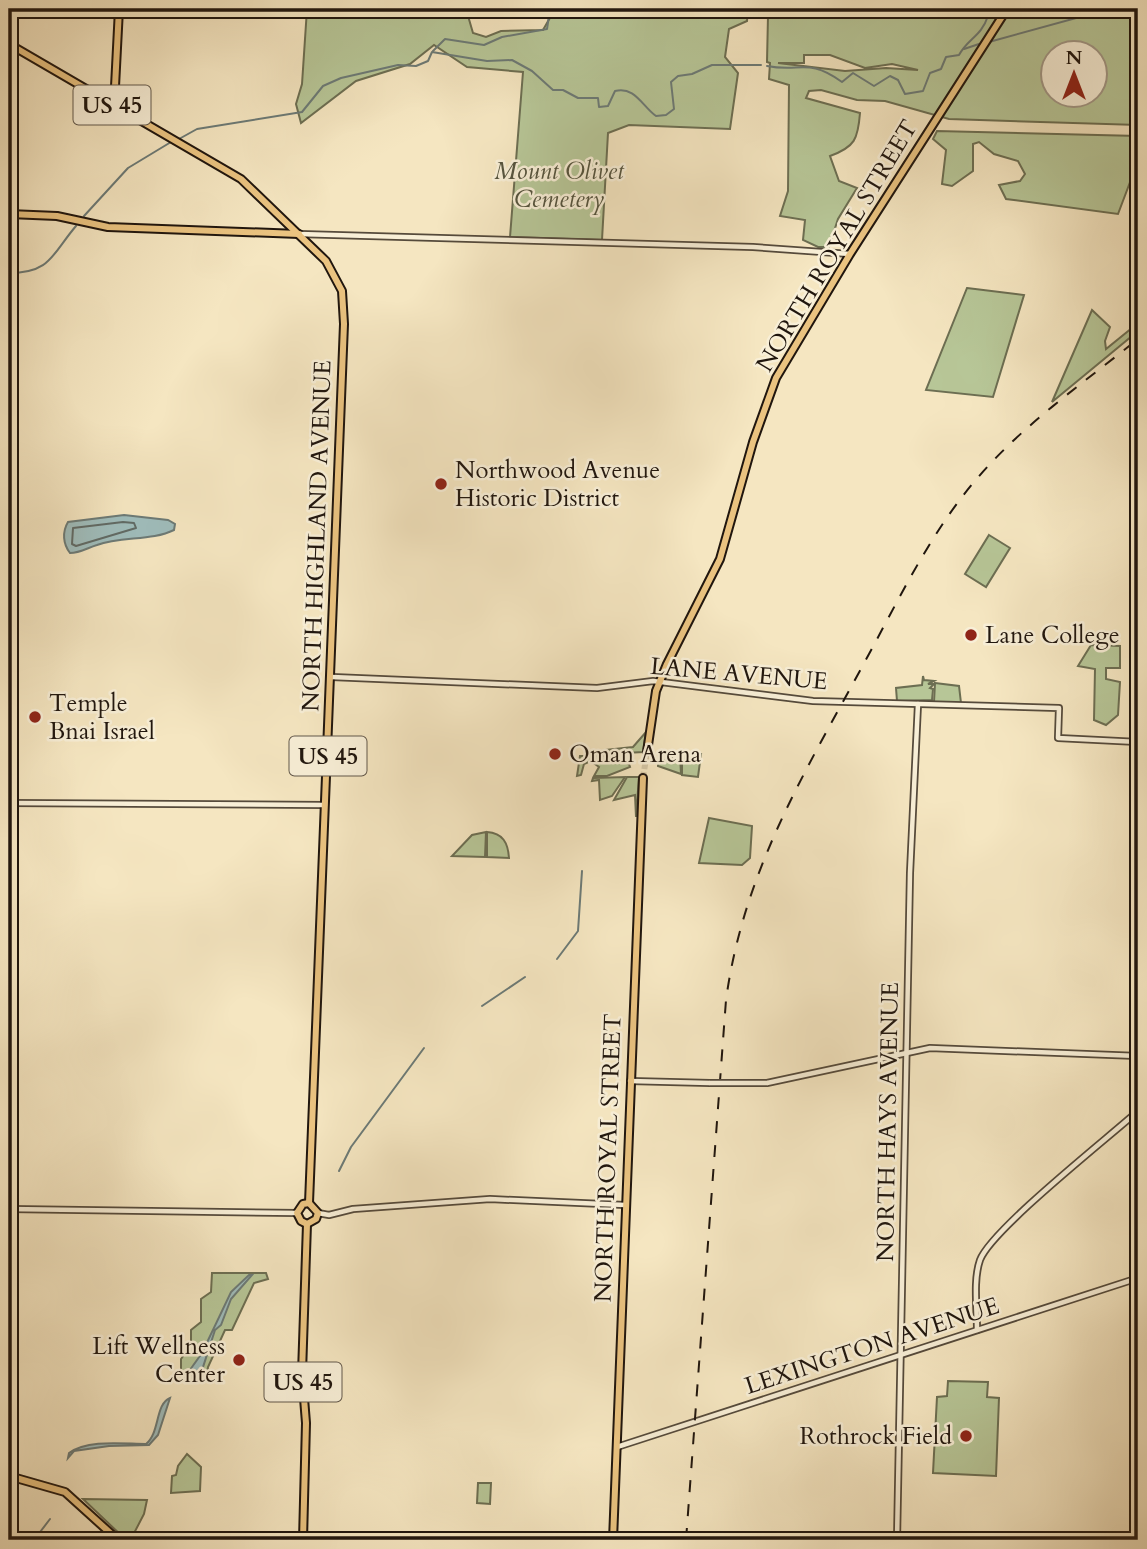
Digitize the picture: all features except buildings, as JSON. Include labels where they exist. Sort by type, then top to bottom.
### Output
[{"type":"main road","points":[[114,106],[119,9]]},
{"type":"main road","name":"NORTH ROYAL STREET","points":[[647,752],[659,682],[720,559],[753,442],[776,378],[850,254],[1007,9]]},
{"type":"main road","name":"NORTH HIGHLAND AVENUE","points":[[9,44],[241,179],[334,271],[344,309],[332,677],[309,1203]]},
{"type":"main road","points":[[9,214],[57,216],[108,227],[299,234]]},
{"type":"main road","name":"NORTH ROYAL STREET","points":[[613,1540],[643,778]]},
{"type":"main road","points":[[309,1203],[316,1206],[318,1213],[314,1222],[307,1224],[301,1221],[298,1213],[303,1205],[309,1203]]},
{"type":"main road","name":"US 45","points":[[303,1540],[306,1423],[302,1373],[307,1224]]},
{"type":"main road","points":[[9,1476],[65,1492],[118,1540]]},
{"type":"street","points":[[299,234],[753,247],[850,254]]},
{"type":"street","name":"LANE AVENUE","points":[[332,677],[597,688],[659,682],[813,701],[1059,708],[1058,738],[1138,742]]},
{"type":"street","name":"NORTH HAYS AVENUE","points":[[897,1540],[906,1215],[910,861],[918,704]]},
{"type":"street","points":[[9,803],[326,805]]},
{"type":"street","points":[[629,1081],[768,1083],[930,1048],[1138,1056]]},
{"type":"street","points":[[977,1330],[978,1269],[982,1256],[1021,1214],[1138,1111]]},
{"type":"street","points":[[318,1213],[329,1215],[353,1209],[490,1199],[625,1205]]},
{"type":"street","points":[[9,1209],[298,1213]]},
{"type":"street","name":"LEXINGTON AVENUE","points":[[616,1448],[1138,1278]]},
{"type":"green space","name":"Mount Olivet Cemetery","points":[[307,9],[466,9],[473,33],[486,37],[501,31],[543,30],[555,9],[748,9],[747,21],[729,29],[725,57],[738,73],[730,129],[629,125],[608,133],[602,240],[510,237],[523,72],[467,67],[434,45],[410,64],[356,81],[301,123],[296,104],[302,84]]},
{"type":"green space","points":[[803,9],[1135,9],[1138,10],[1138,125],[949,119],[885,101],[857,100],[821,90],[809,91],[806,98],[860,113],[854,141],[830,156],[839,181],[857,188],[838,219],[829,247],[818,247],[803,240],[805,220],[780,216],[788,191],[789,85],[769,79],[768,16],[803,18]],"holes":[[[804,55],[830,55],[865,68],[892,64],[918,70],[886,68],[845,71],[778,63],[804,63]]]},
{"type":"green space","points":[[937,131],[1138,136],[1138,161],[1118,214],[1006,199],[999,185],[1020,181],[1025,174],[1018,161],[994,154],[979,142],[973,144],[973,171],[952,186],[942,184],[946,150],[933,139]]},
{"type":"green space","points":[[967,288],[1024,295],[993,397],[926,390]]},
{"type":"green space","points":[[1092,310],[1110,327],[1105,341],[1106,349],[1138,323],[1138,331],[1052,402]]},
{"type":"green space","points":[[989,535],[1010,548],[986,587],[965,574]]},
{"type":"green space","points":[[1091,645],[1120,646],[1120,668],[1106,668],[1106,679],[1120,682],[1118,715],[1106,725],[1094,720],[1095,669],[1078,666]]},
{"type":"green space","points":[[923,676],[924,680],[934,681],[928,684],[934,684],[930,688],[933,689],[932,700],[897,701],[896,688],[922,685]]},
{"type":"green space","points":[[935,683],[959,686],[961,703],[934,702]]},
{"type":"green space","points":[[646,732],[643,752],[606,754],[606,750],[633,747]]},
{"type":"green space","points":[[680,754],[681,774],[658,766],[658,763]]},
{"type":"green space","points":[[682,754],[701,754],[698,777],[682,775]]},
{"type":"green space","points":[[580,756],[607,756],[629,764],[630,767],[607,776],[594,776],[599,767],[591,761],[584,764],[581,775],[577,776]]},
{"type":"green space","points":[[625,777],[612,796],[600,800],[599,780],[592,781],[593,778]]},
{"type":"green space","points":[[627,777],[639,777],[636,817],[635,795],[614,800]]},
{"type":"green space","points":[[709,818],[752,826],[750,858],[742,865],[699,863]]},
{"type":"green space","points":[[486,832],[485,857],[452,856],[472,835]]},
{"type":"green space","points":[[487,832],[497,834],[504,840],[509,858],[487,857]]},
{"type":"green space","points":[[212,1273],[266,1273],[268,1279],[254,1283],[232,1330],[225,1330],[208,1367],[206,1380],[181,1382],[181,1359],[191,1345],[191,1330],[201,1322],[201,1299],[211,1292]]},
{"type":"green space","name":"Rothrock Field","points":[[948,1381],[988,1382],[987,1397],[999,1398],[996,1476],[933,1473],[937,1397],[947,1396]]},
{"type":"green space","points":[[187,1454],[201,1467],[200,1491],[171,1493],[172,1476],[176,1475],[178,1466]]},
{"type":"green space","points":[[478,1483],[491,1483],[490,1504],[477,1503]]},
{"type":"green space","points":[[83,1499],[147,1500],[144,1514],[131,1539],[124,1538]]},
{"type":"water","points":[[124,515],[168,520],[175,524],[174,530],[156,536],[106,542],[70,553],[64,534],[68,522]]},
{"type":"water","points":[[252,1275],[231,1299],[221,1325],[215,1330],[203,1367],[182,1381],[202,1353],[231,1292]]},
{"type":"water","points":[[170,1398],[158,1435],[149,1445],[109,1446],[74,1451],[68,1458],[69,1453],[86,1446],[106,1443],[146,1444],[154,1433],[162,1406]]},
{"type":"waterway","points":[[433,51],[445,39],[484,45],[502,37],[547,29],[550,9]]},
{"type":"waterway","points":[[989,42],[1109,9]]},
{"type":"waterway","points":[[767,66],[812,68],[830,74],[842,82],[853,73],[874,86],[890,76],[898,80],[905,94],[923,91],[930,73],[941,69],[946,57],[959,55],[982,29],[988,16]]},
{"type":"waterway","points":[[964,49],[979,44]]},
{"type":"waterway","points":[[179,139],[197,129],[302,112],[323,86],[341,78],[398,65],[416,66],[428,61],[432,52],[487,61],[512,60],[532,71],[553,90],[563,90],[578,98],[598,98],[599,107],[608,106],[615,91],[628,91],[656,116],[666,115],[674,109],[671,82],[678,76],[692,74],[712,65],[761,65]]},
{"type":"waterway","points":[[84,216],[128,168],[171,142]]},
{"type":"waterway","points":[[9,273],[34,270],[42,266],[76,226]]},
{"type":"waterway","points":[[557,959],[578,931],[582,871]]},
{"type":"waterway","points":[[482,1006],[525,977]]},
{"type":"waterway","points":[[339,1171],[351,1147],[424,1048]]},
{"type":"waterway","points":[[34,1540],[50,1519]]},
{"type":"tunnel","points":[[643,778],[647,752]]},
{"type":"railway","points":[[686,1540],[726,1000],[747,906],[763,863],[823,738],[917,565],[958,502],[1012,442],[1138,339]]},
{"type":"place","name":"Northwood Avenue Historic District","points":[[441,484]]},
{"type":"place","name":"Lane College","points":[[971,635]]},
{"type":"place","name":"Temple Bnai Israel","points":[[35,717]]},
{"type":"place","name":"Oman Arena","points":[[555,754]]},
{"type":"place","name":"Lift Wellness Center","points":[[239,1360]]},
{"type":"place","name":"Rothrock Field","points":[[966,1436]]}]
